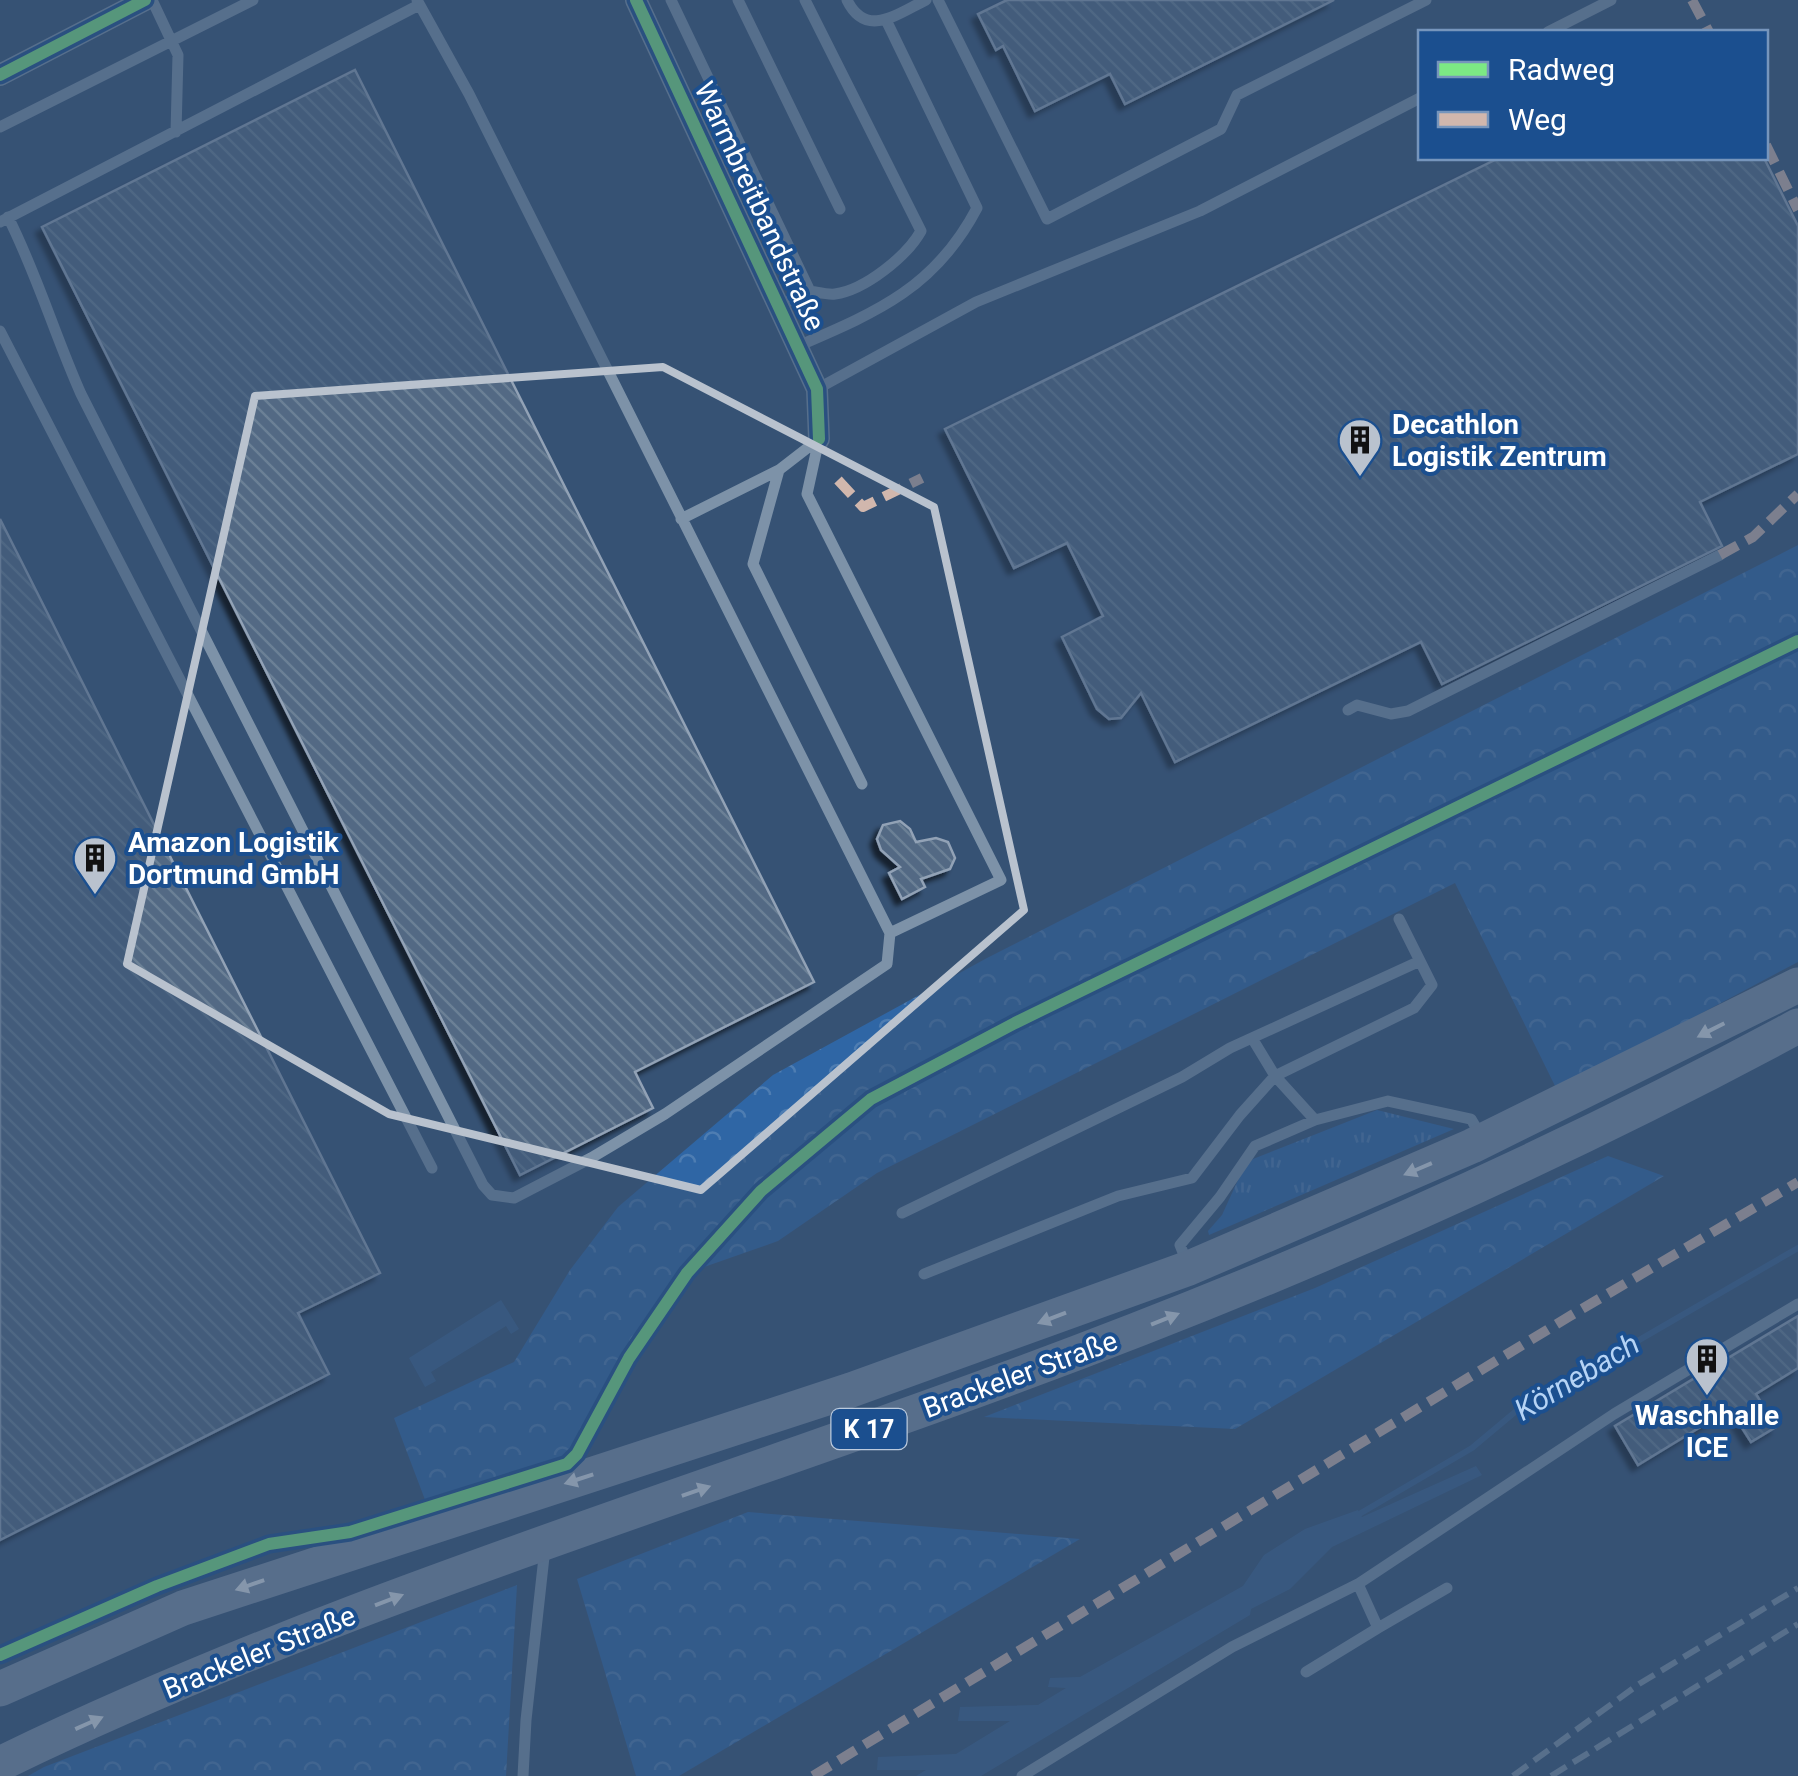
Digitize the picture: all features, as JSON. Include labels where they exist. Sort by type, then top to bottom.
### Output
[{"type":"highway","name":"Brackeler Straße","points":[[4,1686],[183,1608],[851,1390],[1189,1268],[1484,1139],[1798,986]]},
{"type":"highway","name":"Brackeler Straße","points":[[0,1764],[228,1662],[1004,1380],[1286,1270],[1523,1167],[1798,1026]]},
{"type":"street","points":[[0,75],[149,0]]},
{"type":"street","name":"Warmbreitbandstraße","points":[[636,0],[817,389],[819,439]]},
{"type":"lane","points":[[149,0],[178,55],[176,132]]},
{"type":"lane","points":[[0,127],[254,0]]},
{"type":"lane","points":[[671,0],[810,291]]},
{"type":"lane","points":[[738,0],[840,209]]},
{"type":"lane","points":[[779,306],[810,291],[836,294],[869,280],[910,251],[921,231],[805,0]]},
{"type":"lane","points":[[847,0],[854,14],[868,22],[886,20],[926,0]]},
{"type":"lane","points":[[938,0],[1047,220],[1221,129],[1237,95],[1426,0]]},
{"type":"lane","points":[[1552,30],[1611,0]]},
{"type":"lane","points":[[418,2],[469,94],[890,933],[887,964],[665,1114],[514,1198],[492,1195],[483,1186],[81,394],[53,332],[32,264],[4,220],[176,132],[418,2]]},
{"type":"lane","points":[[798,346],[878,311],[927,276],[963,234],[976,208],[886,20]]},
{"type":"lane","points":[[817,389],[976,302],[1200,211],[1418,99]]},
{"type":"lane","points":[[0,331],[432,1168]]},
{"type":"lane","points":[[682,519],[779,470],[819,439]]},
{"type":"lane","points":[[819,439],[808,494],[1002,880],[890,933]]},
{"type":"lane","points":[[779,470],[753,564],[862,784]]},
{"type":"lane","points":[[1348,710],[1357,705],[1391,714],[1408,711],[1720,554]]},
{"type":"lane","points":[[924,1274],[1118,1196],[1192,1178],[1275,1076],[1414,1008],[1432,985],[1399,918]]},
{"type":"lane","points":[[902,1213],[1252,1038],[1420,961]]},
{"type":"lane","points":[[1252,1038],[1275,1076],[1314,1120]]},
{"type":"lane","points":[[1189,1268],[1180,1246],[1255,1146],[1314,1120],[1388,1101],[1471,1118],[1484,1139]]},
{"type":"lane","points":[[1022,1776],[1232,1648],[1358,1584],[1614,1414],[1798,1304]]},
{"type":"lane","points":[[524,1776],[526,1720],[545,1544]]},
{"type":"lane","points":[[1358,1584],[1378,1628]]},
{"type":"lane","points":[[1306,1672],[1447,1588]]},
{"type":"highlighted area","points":[[663,367],[934,507],[1024,910],[701,1190],[389,1114],[127,964],[255,396]]},
{"type":"green space","points":[[1798,545],[1798,962],[1557,1090],[1455,883],[877,1173],[778,1241],[687,1273],[629,1358],[577,1454],[567,1464],[427,1505],[394,1418],[514,1362],[570,1270],[618,1207],[773,1075],[987,958]]},
{"type":"green space","points":[[1377,1110],[1454,1129],[1209,1235],[1243,1169],[1253,1159]]},
{"type":"green space","points":[[1608,1156],[1664,1176],[1235,1429],[984,1417],[1315,1288]]},
{"type":"green space","points":[[748,1512],[1080,1539],[679,1776],[636,1776],[577,1579]]},
{"type":"green space","points":[[517,1585],[506,1776],[28,1776],[44,1767]]},
{"type":"shaded area","points":[[501,1300],[519,1329],[511,1334],[506,1326],[431,1372],[436,1381],[425,1387],[409,1358]]},
{"type":"shaded area","points":[[1476,1466],[1482,1475],[1332,1547],[1290,1589],[1251,1609],[1250,1615],[981,1776],[916,1776],[926,1770],[877,1770],[878,1757],[956,1754],[1010,1721],[958,1721],[960,1707],[1038,1705],[1066,1688],[1048,1687],[1050,1678],[1080,1677],[1243,1586],[1264,1555],[1305,1529],[1358,1510],[1362,1517]]},
{"type":"building","points":[[1007,0],[1334,0],[1125,104],[1110,74],[1035,111],[1003,46],[996,50],[978,14]]},
{"type":"building","points":[[355,70],[814,982],[635,1072],[653,1108],[520,1175],[42,227]]},
{"type":"building","name":"Decathlon Logistik Zentrum","points":[[1495,160],[1765,160],[1798,226],[1798,454],[1700,502],[1722,546],[1442,684],[1421,642],[1175,762],[1141,693],[1121,718],[1109,719],[1097,709],[1062,637],[1103,616],[1067,543],[1014,568],[945,429]]},
{"type":"building","name":"Amazon Logistik Dortmund GmbH","points":[[0,519],[380,1273],[298,1313],[329,1374],[0,1540]]},
{"type":"building","points":[[900,821],[910,829],[916,842],[936,838],[948,842],[955,858],[950,869],[921,879],[925,887],[902,899],[889,873],[900,867],[881,850],[877,839],[883,825]]},
{"type":"building","name":"Waschhalle ICE","points":[[1798,1316],[1798,1368],[1756,1394],[1776,1427],[1751,1442],[1730,1409],[1638,1465],[1615,1426]]},
{"type":"waterway","name":"Körnebach","points":[[1361,1513],[1472,1448],[1515,1412],[1798,1248]]},
{"type":"railway","points":[[1513,1776],[1639,1684],[1798,1588]]},
{"type":"railway","points":[[1551,1776],[1798,1624]]},
{"type":"marked path","points":[[1692,0],[1708,30]]},
{"type":"marked path","points":[[1768,149],[1798,210]]},
{"type":"marked path","points":[[838,480],[863,507],[922,478]]},
{"type":"marked path","points":[[1720,555],[1753,537],[1798,494]]},
{"type":"marked path","points":[[813,1776],[1798,1182]]},
{"type":"cycle path","points":[[0,75],[145,0]]},
{"type":"cycle path","points":[[636,0],[817,389],[819,439]]},
{"type":"cycle path","points":[[0,1655],[157,1586],[269,1544],[350,1532],[567,1464],[577,1454],[629,1358],[687,1273],[761,1191],[871,1099],[1015,1023],[1798,641]]},
{"type":"place","name":"Decathlon Logistik Zentrum","points":[[1360,478]]},
{"type":"place","name":"Amazon Logistik Dortmund GmbH","points":[[95,896]]},
{"type":"place","name":"Waschhalle ICE","points":[[1707,1397]]}]
